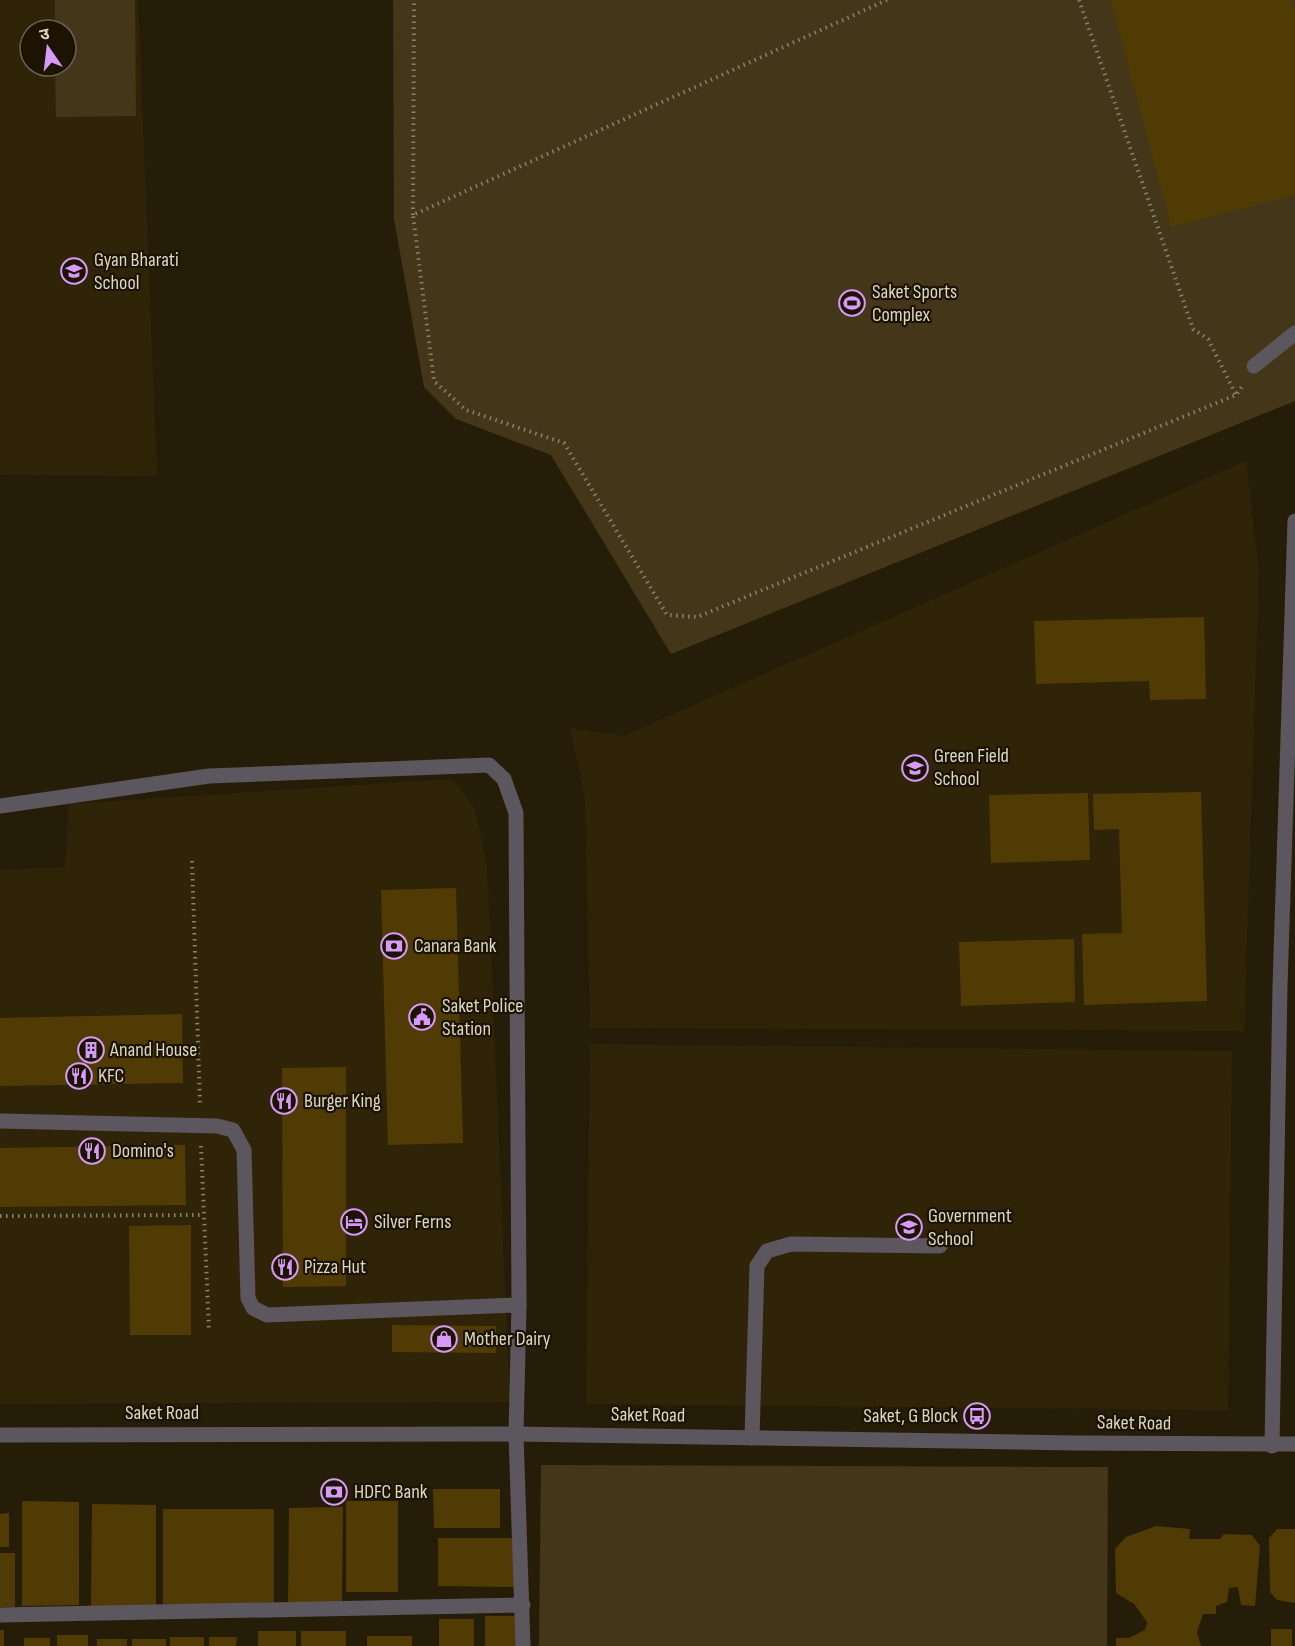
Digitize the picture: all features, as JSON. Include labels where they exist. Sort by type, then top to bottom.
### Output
[{"type":"street","points":[[1254,366],[1295,333]]},
{"type":"street","points":[[1272,1446],[1287,986],[1294,521]]},
{"type":"street","points":[[0,806],[209,776],[489,765],[504,779],[516,813],[519,1305],[516,1434],[523,1605],[522,1646]]},
{"type":"street","points":[[0,1121],[217,1126],[233,1130],[244,1150],[248,1298],[260,1313],[267,1316],[519,1305]]},
{"type":"street","points":[[752,1438],[757,1266],[767,1251],[791,1244],[940,1246]]},
{"type":"street","name":"Saket Road","points":[[0,1435],[516,1434],[1272,1446],[1295,1444]]},
{"type":"street","points":[[0,1615],[523,1605]]},
{"type":"path","points":[[414,0],[413,215],[434,381],[466,410],[564,443],[667,615],[697,617],[1236,395],[1208,339],[1193,329],[1079,0]]},
{"type":"path","points":[[413,215],[887,0]]},
{"type":"path","points":[[192,861],[209,1331]]},
{"type":"path","points":[[0,1216],[204,1215]]},
{"type":"shaded area","name":"Gyan Bharati School","points":[[0,0],[138,0],[157,476],[0,475]]},
{"type":"shaded area","points":[[55,0],[135,0],[136,116],[56,117],[55,78],[78,78],[78,18],[55,18]]},
{"type":"shaded area","name":"Saket Sports Complex","points":[[393,0],[1295,0],[1295,401],[671,654],[551,455],[456,419],[424,387],[394,219]]},
{"type":"shaded area","name":"Green Field School","points":[[1246,461],[1259,572],[1244,1031],[590,1028],[585,799],[570,728],[624,736]]},
{"type":"shaded area","points":[[452,779],[474,807],[487,863],[510,1402],[0,1404],[0,870],[65,867],[69,804]]},
{"type":"shaded area","name":"Government School","points":[[590,1044],[1232,1051],[1228,1410],[586,1404]]},
{"type":"shaded area","points":[[541,1465],[1108,1467],[1107,1646],[539,1646]]},
{"type":"building","points":[[1111,0],[1292,0],[1295,10],[1295,195],[1171,227]]},
{"type":"building","points":[[1204,617],[1206,699],[1150,700],[1149,681],[1036,684],[1034,621]]},
{"type":"building","points":[[1201,792],[1207,1001],[1084,1005],[1082,934],[1122,933],[1119,829],[1094,830],[1093,794]]},
{"type":"building","points":[[1088,793],[1090,860],[991,863],[989,795]]},
{"type":"building","name":"Saket Police Station","points":[[456,888],[463,1143],[388,1145],[381,890]]},
{"type":"building","points":[[1074,939],[1075,1002],[961,1006],[959,942]]},
{"type":"building","name":"Anand House","points":[[182,1014],[183,1083],[0,1086],[0,1018]]},
{"type":"building","points":[[346,1067],[346,1286],[283,1287],[282,1068]]},
{"type":"building","points":[[185,1145],[186,1205],[0,1207],[0,1148]]},
{"type":"building","points":[[191,1225],[191,1335],[130,1335],[129,1226]]},
{"type":"building","name":"Mother Dairy","points":[[392,1325],[496,1326],[496,1353],[392,1352]]},
{"type":"building","points":[[433,1489],[500,1489],[500,1528],[434,1528]]},
{"type":"building","points":[[22,1501],[79,1502],[79,1605],[22,1606]]},
{"type":"building","points":[[346,1501],[398,1501],[398,1592],[346,1592]]},
{"type":"building","points":[[92,1504],[156,1505],[156,1608],[91,1608]]},
{"type":"building","points":[[343,1507],[342,1604],[288,1603],[289,1508]]},
{"type":"building","points":[[163,1509],[274,1509],[274,1606],[163,1605]]},
{"type":"building","points":[[9,1513],[9,1547],[0,1547],[0,1514]]},
{"type":"building","points":[[1156,1526],[1190,1529],[1189,1539],[1220,1539],[1224,1534],[1252,1535],[1260,1546],[1255,1606],[1241,1605],[1238,1587],[1229,1588],[1227,1602],[1216,1606],[1216,1614],[1203,1614],[1197,1632],[1201,1646],[1116,1646],[1116,1638],[1129,1638],[1145,1630],[1147,1622],[1134,1604],[1116,1593],[1115,1549],[1126,1537]]},
{"type":"building","points":[[1277,1529],[1295,1529],[1295,1603],[1277,1600],[1270,1592],[1269,1538]]},
{"type":"building","points":[[438,1538],[514,1538],[514,1587],[438,1586]]},
{"type":"building","points":[[0,1553],[15,1553],[15,1607],[0,1607]]},
{"type":"building","points":[[485,1616],[516,1616],[516,1646],[485,1646]]},
{"type":"building","points":[[439,1619],[474,1619],[474,1646],[439,1646]]},
{"type":"building","points":[[1271,1629],[1292,1629],[1292,1646],[1271,1646]]},
{"type":"building","points":[[0,1630],[4,1630],[4,1646],[0,1646]]},
{"type":"building","points":[[258,1631],[296,1631],[296,1646],[258,1646]]},
{"type":"building","points":[[301,1631],[346,1631],[346,1646],[301,1646]]},
{"type":"building","points":[[57,1635],[88,1635],[88,1646],[57,1646]]},
{"type":"building","points":[[367,1636],[412,1636],[412,1646],[367,1646]]},
{"type":"building","points":[[170,1637],[204,1637],[204,1646],[170,1646]]},
{"type":"building","points":[[209,1637],[237,1637],[236,1646],[209,1646]]},
{"type":"building","points":[[24,1638],[50,1638],[50,1646],[24,1646]]},
{"type":"building","points":[[97,1639],[127,1639],[127,1646],[97,1646]]},
{"type":"building","points":[[132,1639],[166,1639],[166,1646],[132,1646]]},
{"type":"place","name":"Gyan Bharati School","points":[[74,271]]},
{"type":"place","name":"Saket Sports Complex","points":[[852,303]]},
{"type":"place","name":"Green Field School","points":[[915,768]]},
{"type":"place","name":"Canara Bank","points":[[394,946]]},
{"type":"place","name":"Saket Police Station","points":[[422,1017]]},
{"type":"place","name":"Anand House","points":[[91,1050]]},
{"type":"place","name":"KFC","points":[[79,1076]]},
{"type":"place","name":"Burger King","points":[[284,1101]]},
{"type":"place","name":"Domino's","points":[[92,1151]]},
{"type":"place","name":"Silver Ferns","points":[[354,1222]]},
{"type":"place","name":"Government School","points":[[909,1227]]},
{"type":"place","name":"Pizza Hut","points":[[285,1267]]},
{"type":"place","name":"Mother Dairy","points":[[444,1339]]},
{"type":"place","name":"Saket, G Block","points":[[977,1416]]},
{"type":"place","name":"HDFC Bank","points":[[334,1492]]}]
